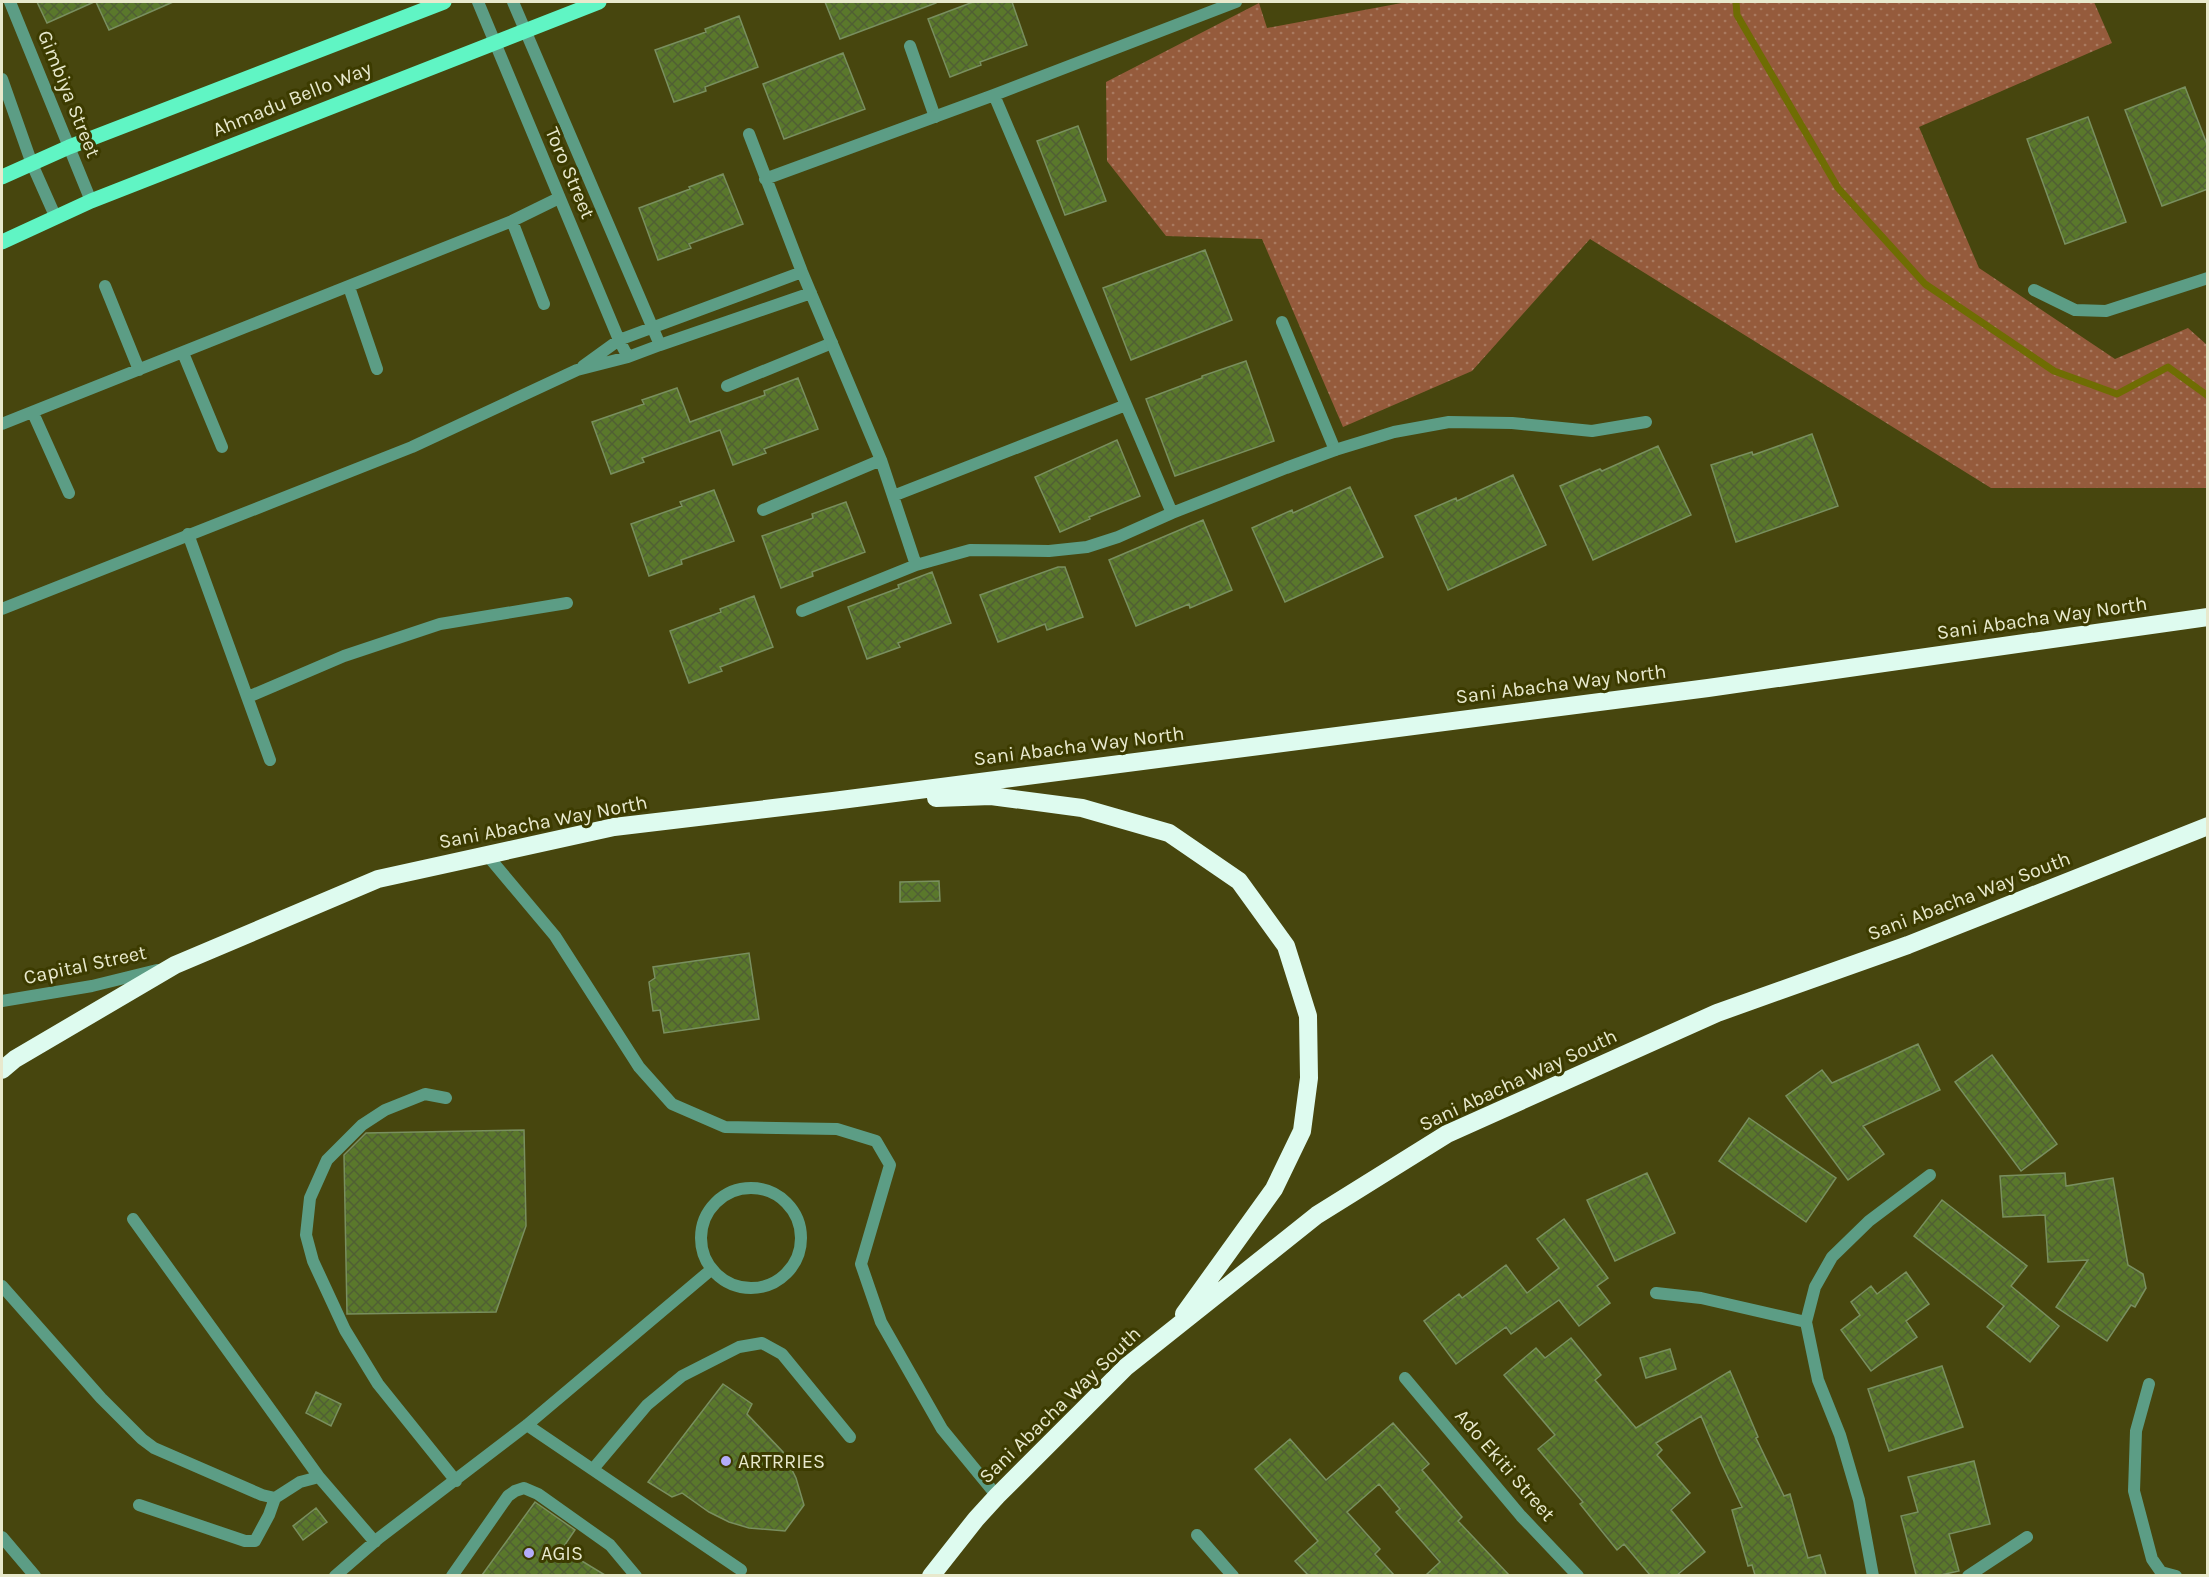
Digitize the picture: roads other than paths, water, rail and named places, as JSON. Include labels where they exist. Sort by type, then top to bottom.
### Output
[{"type":"highway","name":"Sani Abacha Way North","points":[[2,1070],[15,1059],[175,965],[378,879],[614,827],[833,801],[1708,688],[2208,618]]},
{"type":"highway","points":[[833,801],[991,796],[1082,808],[1169,833],[1239,881],[1286,946],[1308,1016],[1309,1078],[1302,1131],[1274,1189],[1173,1330]]},
{"type":"highway","name":"Sani Abacha Way South","points":[[932,1575],[997,1496],[1126,1367],[1317,1215],[1447,1134],[1717,1013],[1908,945],[2208,826]]},
{"type":"main road","name":"Ahmadu Bello Way","points":[[2,177],[69,147],[444,2]]},
{"type":"main road","name":"Ahmadu Bello Way","points":[[2,242],[91,201],[599,2]]},
{"type":"street","name":"Gimbiya Street","points":[[10,2],[91,201]]},
{"type":"street","name":"Toro Street","points":[[478,2],[628,357]]},
{"type":"street","name":"Toro Street","points":[[513,2],[660,345]]},
{"type":"street","points":[[765,179],[994,96],[1236,2]]},
{"type":"street","points":[[910,46],[935,117]]},
{"type":"street","points":[[2,79],[32,164],[56,218]]},
{"type":"street","points":[[994,96],[1172,513]]},
{"type":"street","points":[[749,134],[802,272],[881,460],[916,565]]},
{"type":"street","points":[[3,419],[33,413],[512,221],[559,198]]},
{"type":"street","points":[[512,221],[544,304]]},
{"type":"street","points":[[578,370],[619,340],[802,272]]},
{"type":"street","points":[[2034,290],[2075,310],[2106,311],[2208,278]]},
{"type":"street","points":[[105,286],[139,370]]},
{"type":"street","points":[[349,287],[377,369]]},
{"type":"street","points":[[2,609],[411,447],[578,370],[628,357],[812,293]]},
{"type":"street","points":[[1282,322],[1335,450]]},
{"type":"street","points":[[728,386],[832,343]]},
{"type":"street","points":[[183,353],[222,447]]},
{"type":"street","points":[[893,496],[1126,405]]},
{"type":"street","points":[[33,413],[69,494]]},
{"type":"street","points":[[802,611],[916,565],[970,550],[1049,551],[1087,547],[1118,537],[1172,513],[1335,450],[1394,432],[1449,422],[1512,423],[1592,431],[1646,422]]},
{"type":"street","points":[[763,510],[881,460]]},
{"type":"street","points":[[188,534],[270,760]]},
{"type":"street","points":[[248,697],[344,656],[440,624],[567,603]]},
{"type":"street","points":[[487,855],[555,936],[639,1067],[672,1104],[725,1127],[837,1129],[876,1141],[890,1164],[861,1264],[881,1322],[942,1430],[997,1496]]},
{"type":"street","name":"Capital Street","points":[[2,1001],[92,986],[175,965]]},
{"type":"street","points":[[446,1098],[425,1094],[385,1110],[362,1125],[327,1160],[310,1198],[306,1235],[313,1261],[345,1330],[378,1384],[456,1481]]},
{"type":"street","points":[[1873,1575],[1859,1500],[1840,1435],[1818,1380],[1806,1322],[1815,1287],[1832,1257],[1869,1221],[1930,1175]]},
{"type":"street","points":[[743,1188],[760,1189],[777,1195],[790,1206],[798,1222],[801,1237],[799,1252],[792,1266],[782,1277],[753,1288],[738,1286],[724,1279],[712,1269],[704,1254],[701,1236],[704,1220],[713,1205],[727,1194],[743,1188]]},
{"type":"street","points":[[134,1219],[319,1478],[375,1542]]},
{"type":"street","points":[[334,1575],[527,1425],[712,1269]]},
{"type":"street","points":[[2,1286],[101,1398],[148,1444],[262,1495],[276,1498]]},
{"type":"street","points":[[1656,1293],[1701,1298],[1806,1322]]},
{"type":"street","points":[[593,1469],[647,1405],[682,1376],[739,1347],[762,1343],[782,1354],[850,1437]]},
{"type":"street","name":"Ado Ekiti Street","points":[[1405,1378],[1521,1516],[1578,1575]]},
{"type":"street","points":[[2149,1384],[2136,1431],[2134,1491],[2152,1559],[2161,1572],[2176,1575]]},
{"type":"street","points":[[527,1425],[741,1570]]},
{"type":"street","points":[[139,1505],[244,1541],[255,1541],[276,1498],[300,1482],[319,1478]]},
{"type":"street","points":[[452,1575],[507,1496],[524,1488],[538,1494],[610,1545],[628,1573]]},
{"type":"street","points":[[1197,1535],[1233,1575]]},
{"type":"street","points":[[2,1537],[34,1575]]},
{"type":"street","points":[[1968,1575],[2027,1537]]},
{"type":"waterway","points":[[1736,2],[1737,15],[1838,188],[1925,284],[2054,371],[2117,394],[2168,367],[2208,396]]},
{"type":"place","name":"ARTRRIES","points":[[726,1461]]},
{"type":"place","name":"AGIS","points":[[529,1553]]}]
